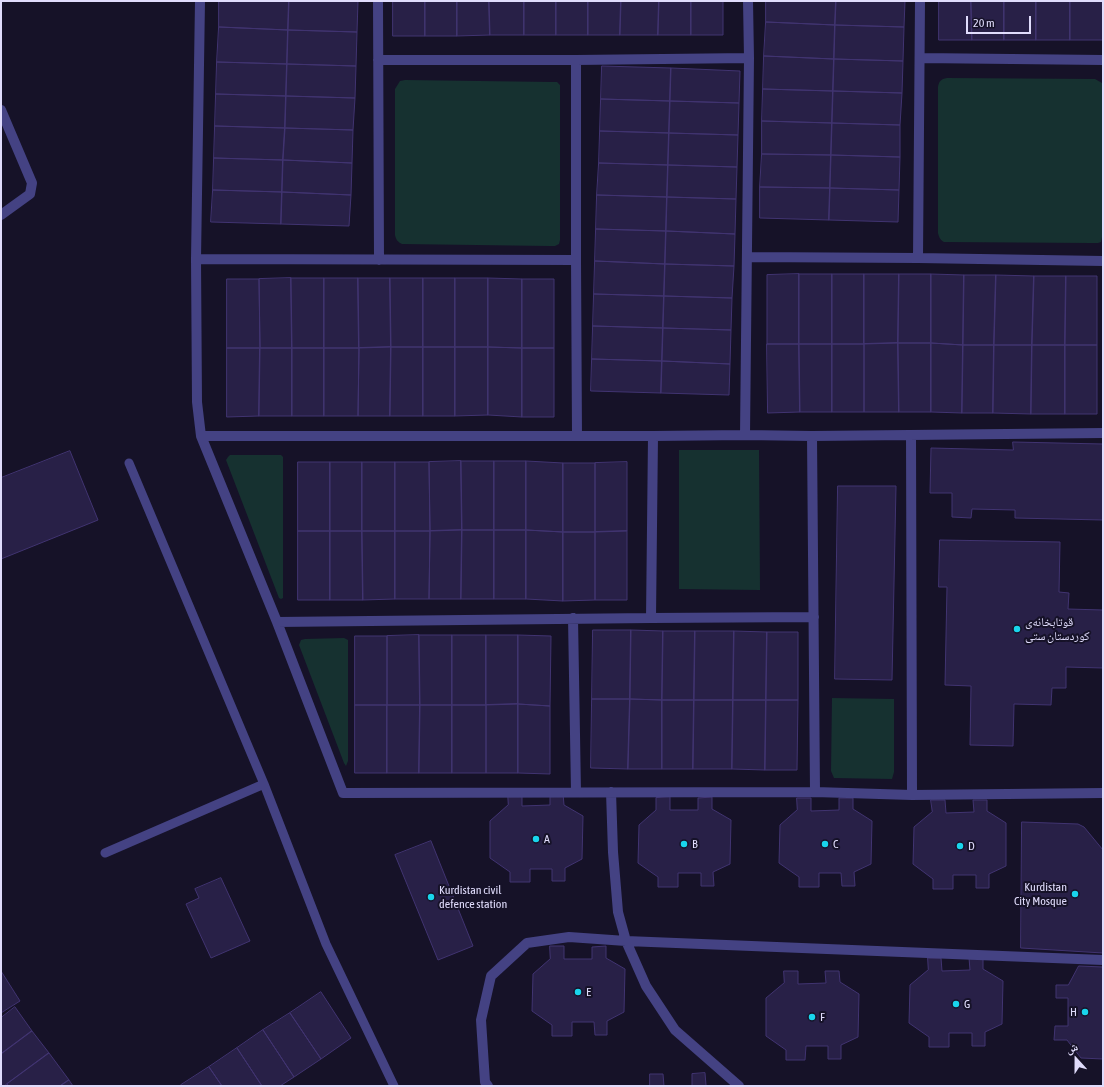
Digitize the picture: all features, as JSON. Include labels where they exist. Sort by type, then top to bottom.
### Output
[{"type":"street","points":[[200,1],[196,259],[197,402],[201,436],[277,622],[343,792],[815,792],[912,794],[1103,793]]},
{"type":"street","points":[[378,1],[379,260]]},
{"type":"street","points":[[745,435],[749,58],[748,1]]},
{"type":"street","points":[[918,258],[920,1]]},
{"type":"street","points":[[378,60],[749,58]]},
{"type":"street","points":[[920,58],[1103,60]]},
{"type":"street","points":[[576,60],[577,435]]},
{"type":"street","points":[[1,110],[32,183],[30,194],[1,215]]},
{"type":"street","points":[[747,257],[1103,261]]},
{"type":"street","points":[[196,259],[576,260]]},
{"type":"street","points":[[201,436],[812,436],[1103,433]]},
{"type":"street","points":[[911,435],[912,794]]},
{"type":"street","points":[[651,618],[653,436]]},
{"type":"street","points":[[812,436],[815,792]]},
{"type":"street","points":[[277,622],[573,618],[814,617]]},
{"type":"street","points":[[573,618],[576,792]]},
{"type":"street","points":[[611,792],[613,852],[618,912],[626,942],[646,986],[676,1030],[739,1086]]},
{"type":"street","points":[[488,1086],[485,1082],[481,1020],[491,976],[527,943],[569,937],[626,942],[1103,960]]},
{"type":"lane","points":[[129,463],[264,784],[326,944],[394,1086]]},
{"type":"lane","points":[[105,853],[264,784]]},
{"type":"green space","points":[[943,79],[1095,79],[1102,83],[1101,242],[944,242],[939,237],[938,87],[939,83]]},
{"type":"green space","points":[[400,81],[557,82],[560,85],[559,244],[549,246],[402,244],[397,241],[395,235],[395,89]]},
{"type":"green space","points":[[679,450],[759,450],[760,590],[679,589]]},
{"type":"green space","points":[[230,455],[281,455],[283,457],[283,598],[281,599],[279,598],[226,460]]},
{"type":"green space","points":[[344,638],[348,640],[348,761],[346,766],[299,645],[301,640],[305,639]]},
{"type":"green space","points":[[832,698],[894,699],[894,772],[892,779],[834,778],[831,771]]},
{"type":"building","points":[[219,1],[289,1],[288,30],[219,27]]},
{"type":"building","points":[[289,1],[358,1],[357,32],[288,30]]},
{"type":"building","points":[[393,1],[425,1],[425,36],[393,36]]},
{"type":"building","points":[[425,1],[457,1],[457,36],[425,36]]},
{"type":"building","points":[[457,1],[489,1],[490,35],[457,36]]},
{"type":"building","points":[[489,1],[524,1],[524,35],[490,35]]},
{"type":"building","points":[[524,1],[556,1],[556,35],[524,35]]},
{"type":"building","points":[[556,1],[588,1],[588,35],[556,35]]},
{"type":"building","points":[[588,1],[621,1],[620,35],[588,35]]},
{"type":"building","points":[[621,1],[659,1],[658,35],[620,35]]},
{"type":"building","points":[[659,1],[691,1],[691,35],[658,35]]},
{"type":"building","points":[[691,1],[723,1],[723,35],[691,35]]},
{"type":"building","points":[[766,1],[836,1],[835,25],[766,22]]},
{"type":"building","points":[[836,1],[905,1],[904,27],[835,25]]},
{"type":"building","points":[[939,1],[971,1],[972,40],[939,40]]},
{"type":"building","points":[[971,1],[1004,1],[1004,40],[972,40]]},
{"type":"building","points":[[1004,1],[1036,1],[1036,40],[1004,40]]},
{"type":"building","points":[[1036,1],[1070,1],[1070,40],[1036,40]]},
{"type":"building","points":[[1070,1],[1103,1],[1103,40],[1070,40]]},
{"type":"building","points":[[766,22],[835,25],[834,59],[764,56]]},
{"type":"building","points":[[835,25],[904,27],[903,61],[834,59]]},
{"type":"building","points":[[219,27],[288,30],[287,64],[217,62]]},
{"type":"building","points":[[288,30],[357,32],[356,66],[287,64]]},
{"type":"building","points":[[764,56],[834,59],[833,91],[763,89]]},
{"type":"building","points":[[834,59],[903,61],[902,93],[833,91]]},
{"type":"building","points":[[217,62],[287,64],[286,96],[216,94]]},
{"type":"building","points":[[287,64],[356,66],[355,98],[286,96]]},
{"type":"building","points":[[602,66],[671,68],[670,101],[601,99]]},
{"type":"building","points":[[671,68],[740,71],[739,103],[670,101]]},
{"type":"building","points":[[763,89],[833,91],[832,123],[762,121]]},
{"type":"building","points":[[833,91],[902,93],[900,125],[832,123]]},
{"type":"building","points":[[216,94],[286,96],[285,128],[215,126]]},
{"type":"building","points":[[286,96],[355,98],[353,130],[285,128]]},
{"type":"building","points":[[601,99],[670,101],[669,133],[600,131]]},
{"type":"building","points":[[670,101],[739,103],[738,135],[669,133]]},
{"type":"building","points":[[762,121],[832,123],[831,155],[762,154]]},
{"type":"building","points":[[832,123],[900,125],[900,157],[831,155]]},
{"type":"building","points":[[215,126],[285,128],[283,160],[214,158]]},
{"type":"building","points":[[285,128],[353,130],[352,163],[283,160]]},
{"type":"building","points":[[600,131],[669,133],[668,165],[599,163]]},
{"type":"building","points":[[669,133],[738,135],[737,167],[668,165]]},
{"type":"building","points":[[762,154],[831,155],[830,188],[760,187]]},
{"type":"building","points":[[831,155],[900,157],[899,190],[830,188]]},
{"type":"building","points":[[214,158],[283,160],[282,192],[213,190]]},
{"type":"building","points":[[283,160],[352,163],[351,195],[282,192]]},
{"type":"building","points":[[599,163],[668,165],[667,197],[597,195]]},
{"type":"building","points":[[668,165],[737,167],[736,199],[667,197]]},
{"type":"building","points":[[760,187],[830,188],[829,220],[760,218]]},
{"type":"building","points":[[830,188],[899,190],[898,222],[829,220]]},
{"type":"building","points":[[213,190],[282,192],[281,224],[211,222]]},
{"type":"building","points":[[282,192],[351,195],[349,226],[281,224]]},
{"type":"building","points":[[597,195],[667,197],[666,231],[596,229]]},
{"type":"building","points":[[667,197],[736,199],[735,234],[666,231]]},
{"type":"building","points":[[596,229],[666,231],[665,264],[595,261]]},
{"type":"building","points":[[666,231],[735,234],[734,266],[665,264]]},
{"type":"building","points":[[595,261],[665,264],[664,296],[594,294]]},
{"type":"building","points":[[665,264],[734,266],[732,298],[664,296]]},
{"type":"building","points":[[799,274],[799,344],[767,344],[767,275]]},
{"type":"building","points":[[799,274],[832,274],[832,344],[799,344]]},
{"type":"building","points":[[832,274],[864,274],[864,344],[832,344]]},
{"type":"building","points":[[864,274],[899,274],[898,343],[864,344]]},
{"type":"building","points":[[899,274],[931,274],[931,343],[898,343]]},
{"type":"building","points":[[931,274],[964,275],[963,345],[931,343]]},
{"type":"building","points":[[964,275],[996,275],[994,345],[963,345]]},
{"type":"building","points":[[996,275],[1034,276],[1032,345],[994,345]]},
{"type":"building","points":[[1034,276],[1066,276],[1065,345],[1032,345]]},
{"type":"building","points":[[1066,276],[1097,276],[1097,345],[1065,345]]},
{"type":"building","points":[[291,278],[292,348],[260,348],[259,279]]},
{"type":"building","points":[[291,278],[324,278],[324,348],[292,348]]},
{"type":"building","points":[[324,278],[358,278],[359,348],[324,348]]},
{"type":"building","points":[[358,278],[390,278],[391,347],[359,348]]},
{"type":"building","points":[[390,278],[423,278],[423,347],[391,347]]},
{"type":"building","points":[[423,278],[455,278],[455,347],[423,347]]},
{"type":"building","points":[[455,278],[488,278],[488,347],[455,347]]},
{"type":"building","points":[[488,278],[522,279],[522,348],[488,347]]},
{"type":"building","points":[[227,279],[259,279],[260,348],[227,348]]},
{"type":"building","points":[[522,279],[554,279],[554,348],[522,348]]},
{"type":"building","points":[[594,294],[664,296],[663,328],[593,326]]},
{"type":"building","points":[[664,296],[732,298],[731,330],[663,328]]},
{"type":"building","points":[[593,326],[663,328],[662,361],[592,359]]},
{"type":"building","points":[[663,328],[731,330],[730,364],[662,361]]},
{"type":"building","points":[[898,343],[931,343],[931,412],[899,412]]},
{"type":"building","points":[[898,343],[899,412],[864,412],[864,344]]},
{"type":"building","points":[[931,343],[963,345],[962,413],[931,412]]},
{"type":"building","points":[[767,344],[799,344],[800,412],[768,413]]},
{"type":"building","points":[[799,344],[832,344],[832,412],[800,412]]},
{"type":"building","points":[[832,344],[864,344],[864,412],[832,412]]},
{"type":"building","points":[[963,345],[994,345],[993,413],[962,413]]},
{"type":"building","points":[[994,345],[1032,345],[1031,414],[993,413]]},
{"type":"building","points":[[1032,345],[1065,345],[1065,414],[1031,414]]},
{"type":"building","points":[[1065,345],[1097,345],[1097,414],[1065,414]]},
{"type":"building","points":[[391,347],[423,347],[423,416],[390,416]]},
{"type":"building","points":[[391,347],[390,416],[358,416],[359,348]]},
{"type":"building","points":[[423,347],[455,347],[455,416],[423,416]]},
{"type":"building","points":[[455,347],[488,347],[488,415],[455,416]]},
{"type":"building","points":[[488,347],[522,348],[522,417],[488,415]]},
{"type":"building","points":[[227,348],[260,348],[259,416],[227,417]]},
{"type":"building","points":[[260,348],[292,348],[292,416],[259,416]]},
{"type":"building","points":[[292,348],[324,348],[324,416],[292,416]]},
{"type":"building","points":[[324,348],[359,348],[358,416],[324,416]]},
{"type":"building","points":[[522,348],[554,348],[554,417],[522,417]]},
{"type":"building","points":[[592,359],[662,361],[661,393],[591,391]]},
{"type":"building","points":[[662,361],[730,364],[729,395],[661,393]]},
{"type":"building","points":[[1013,442],[1103,444],[1103,520],[1015,518],[1015,510],[972,509],[971,518],[952,517],[952,493],[930,493],[931,448],[1013,450]]},
{"type":"building","points":[[70,451],[98,520],[1,559],[1,478]]},
{"type":"building","points":[[461,461],[462,530],[430,531],[429,462]]},
{"type":"building","points":[[461,461],[494,461],[494,530],[462,530]]},
{"type":"building","points":[[494,461],[526,461],[526,530],[494,530]]},
{"type":"building","points":[[526,461],[563,463],[563,532],[526,530]]},
{"type":"building","points":[[298,462],[330,462],[330,531],[298,531]]},
{"type":"building","points":[[330,462],[362,462],[362,531],[330,531]]},
{"type":"building","points":[[362,462],[395,462],[395,531],[362,531]]},
{"type":"building","points":[[395,462],[429,462],[430,531],[395,531]]},
{"type":"building","points":[[627,462],[627,531],[595,532],[595,463]]},
{"type":"building","points":[[563,463],[595,463],[595,532],[563,532]]},
{"type":"building","points":[[838,486],[896,486],[892,680],[835,679]]},
{"type":"building","points":[[462,530],[494,530],[494,599],[461,599]]},
{"type":"building","points":[[462,530],[461,599],[429,599],[430,531]]},
{"type":"building","points":[[494,530],[526,530],[526,599],[494,599]]},
{"type":"building","points":[[526,530],[563,532],[563,601],[526,599]]},
{"type":"building","points":[[298,531],[330,531],[330,600],[298,600]]},
{"type":"building","points":[[330,531],[362,531],[363,600],[330,600]]},
{"type":"building","points":[[362,531],[395,531],[395,599],[363,600]]},
{"type":"building","points":[[395,531],[430,531],[429,599],[395,599]]},
{"type":"building","points":[[627,531],[627,600],[595,600],[595,532]]},
{"type":"building","points":[[563,532],[595,532],[595,600],[563,601]]},
{"type":"building","points":[[940,540],[1060,542],[1059,592],[1069,593],[1068,609],[1103,610],[1103,668],[1066,667],[1066,688],[1052,688],[1051,705],[1014,704],[1013,746],[970,745],[971,686],[945,685],[947,587],[939,587]]},
{"type":"building","points":[[593,630],[631,630],[630,699],[592,699]]},
{"type":"building","points":[[631,630],[663,631],[662,700],[630,699]]},
{"type":"building","points":[[663,631],[695,631],[694,700],[662,700]]},
{"type":"building","points":[[695,631],[734,631],[733,700],[694,700]]},
{"type":"building","points":[[734,631],[767,632],[766,700],[733,700]]},
{"type":"building","points":[[767,632],[798,632],[798,700],[766,700]]},
{"type":"building","points":[[419,635],[452,635],[452,705],[420,705]]},
{"type":"building","points":[[419,635],[420,705],[387,705],[387,636]]},
{"type":"building","points":[[452,635],[486,635],[486,705],[452,705]]},
{"type":"building","points":[[486,635],[518,635],[518,704],[486,705]]},
{"type":"building","points":[[518,635],[551,636],[550,706],[518,704]]},
{"type":"building","points":[[355,636],[387,636],[387,705],[355,705]]},
{"type":"building","points":[[592,699],[630,699],[628,769],[591,768]]},
{"type":"building","points":[[630,699],[662,700],[662,769],[628,769]]},
{"type":"building","points":[[662,700],[694,700],[693,769],[662,769]]},
{"type":"building","points":[[694,700],[733,700],[732,769],[693,769]]},
{"type":"building","points":[[733,700],[766,700],[765,770],[732,769]]},
{"type":"building","points":[[766,700],[798,700],[797,770],[765,770]]},
{"type":"building","points":[[518,704],[550,706],[550,774],[518,773]]},
{"type":"building","points":[[518,704],[518,773],[486,773],[486,705]]},
{"type":"building","points":[[355,705],[387,705],[387,773],[355,773]]},
{"type":"building","points":[[387,705],[420,705],[419,773],[387,773]]},
{"type":"building","points":[[420,705],[452,705],[452,773],[419,773]]},
{"type":"building","points":[[452,705],[486,705],[486,773],[452,773]]},
{"type":"building","name":"A","points":[[508,793],[522,793],[522,806],[550,805],[550,793],[563,793],[564,805],[583,816],[582,859],[565,868],[565,881],[552,881],[552,869],[530,869],[530,882],[510,882],[510,872],[490,858],[490,821],[508,805]]},
{"type":"building","name":"B","points":[[670,797],[670,810],[698,810],[698,798],[712,797],[712,809],[731,820],[730,864],[713,872],[714,886],[701,886],[701,873],[678,873],[678,887],[658,887],[658,877],[638,863],[639,825],[656,810],[656,798]]},
{"type":"building","name":"C","points":[[797,798],[811,798],[811,811],[839,810],[839,798],[853,798],[853,809],[872,821],[871,864],[854,872],[855,886],[842,886],[841,873],[819,873],[819,887],[799,887],[799,877],[779,863],[780,825],[797,810]]},
{"type":"building","name":"D","points":[[931,800],[945,800],[946,813],[974,812],[973,800],[987,800],[987,811],[1006,823],[1006,866],[989,874],[989,888],[976,888],[976,875],[953,875],[953,889],[933,889],[933,879],[913,864],[914,827],[932,812]]},
{"type":"building","points":[[1022,822],[1078,824],[1084,827],[1103,850],[1103,953],[1021,948]]},
{"type":"building","points":[[431,841],[473,946],[438,960],[395,855]]},
{"type":"building","points":[[221,878],[250,941],[211,958],[186,904],[199,898],[195,889]]},
{"type":"building","name":"E","points":[[550,946],[564,946],[564,959],[592,959],[592,947],[606,946],[606,958],[625,969],[624,1012],[607,1021],[607,1035],[595,1035],[594,1022],[572,1022],[572,1036],[552,1036],[552,1025],[532,1011],[533,974],[550,959]]},
{"type":"building","name":"G","points":[[928,958],[941,958],[942,971],[970,970],[969,958],[983,958],[983,969],[1003,981],[1002,1024],[985,1032],[985,1046],[972,1046],[972,1033],[949,1033],[949,1047],[929,1047],[929,1037],[909,1023],[910,985],[928,970]]},
{"type":"building","name":"H","points":[[1079,966],[1103,967],[1103,1059],[1081,1058],[1067,1040],[1054,1040],[1055,1026],[1068,1026],[1068,998],[1056,998],[1056,985],[1068,985]]},
{"type":"building","points":[[1,971],[20,1001],[1,1013]]},
{"type":"building","name":"F","points":[[784,971],[798,971],[798,984],[826,983],[825,971],[839,971],[840,982],[859,994],[858,1037],[841,1045],[841,1059],[828,1059],[828,1046],[806,1046],[805,1060],[786,1060],[786,1050],[766,1036],[766,998],[784,983]]},
{"type":"building","points":[[321,992],[351,1038],[321,1059],[290,1013]]},
{"type":"building","points":[[15,1007],[32,1031],[1,1054],[1,1018]]},
{"type":"building","points":[[290,1013],[321,1059],[294,1077],[263,1030]]},
{"type":"building","points":[[263,1030],[294,1077],[280,1086],[262,1086],[237,1048]]},
{"type":"building","points":[[32,1031],[49,1053],[4,1086],[1,1086],[1,1054]]},
{"type":"building","points":[[237,1048],[262,1086],[222,1086],[209,1067]]},
{"type":"building","points":[[49,1053],[69,1080],[60,1086],[9,1086],[7,1084]]},
{"type":"building","points":[[209,1067],[222,1086],[181,1085]]},
{"type":"building","points":[[705,1073],[707,1086],[692,1086],[692,1074]]},
{"type":"building","points":[[650,1074],[663,1074],[664,1086],[650,1086]]},
{"type":"building","points":[[69,1080],[73,1086],[60,1086]]},
{"type":"place","name":"قوتابخانەی کوردستان ستی","points":[[1017,629]]},
{"type":"place","name":"A","points":[[536,839]]},
{"type":"place","name":"B","points":[[684,844]]},
{"type":"place","name":"C","points":[[825,844]]},
{"type":"place","name":"D","points":[[960,846]]},
{"type":"place","name":"Kurdistan City Mosque","points":[[1075,894]]},
{"type":"place","name":"Kurdistan civil defence station","points":[[431,897]]},
{"type":"place","name":"E","points":[[578,992]]},
{"type":"place","name":"G","points":[[956,1004]]},
{"type":"place","name":"H","points":[[1085,1012]]},
{"type":"place","name":"F","points":[[812,1017]]}]
